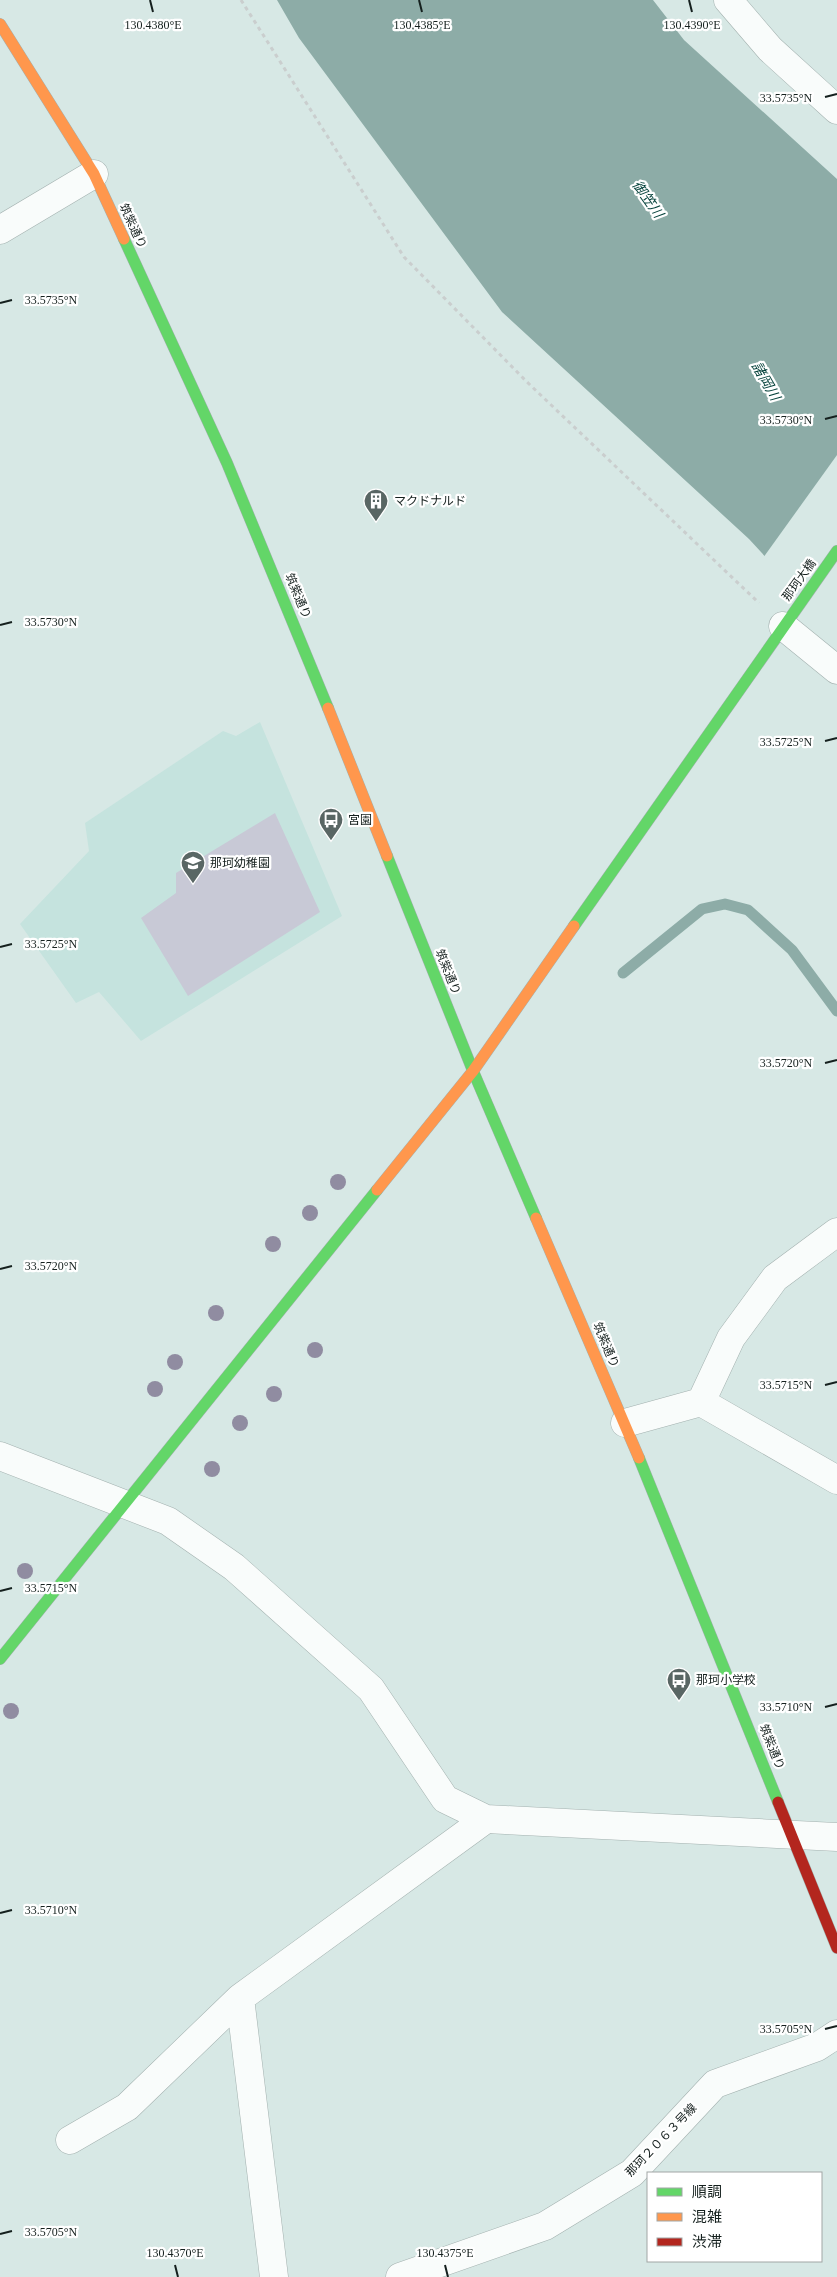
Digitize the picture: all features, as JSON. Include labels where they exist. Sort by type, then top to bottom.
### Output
[{"type":"street","points":[[728,0],[770,49],[837,110]]},
{"type":"street","name":"筑紫通り","points":[[0,24],[94,174],[239,490],[298,632],[473,1071],[624,1423],[837,1948]]},
{"type":"street","points":[[0,230],[94,174]]},
{"type":"street","name":"那珂大橋","points":[[0,1659],[126,1505],[473,1071],[782,626],[837,551]]},
{"type":"street","points":[[782,626],[837,670]]},
{"type":"street","points":[[701,1402],[731,1338],[775,1278],[837,1232]]},
{"type":"street","points":[[624,1423],[701,1402],[837,1480]]},
{"type":"street","points":[[0,1456],[168,1521],[234,1566],[371,1689],[445,1799],[486,1818],[837,1837]]},
{"type":"street","points":[[70,2140],[127,2107],[240,1998],[486,1818]]},
{"type":"street","points":[[240,1998],[274,2277]]},
{"type":"street","name":"那珂２０６３号線","points":[[400,2277],[545,2226],[632,2173],[715,2084],[817,2048],[837,2034]]},
{"type":"path","points":[[241,0],[404,257],[527,382],[782,626]]},
{"type":"shaded area","name":"那珂幼稚園","points":[[260,722],[342,916],[141,1041],[99,992],[76,1003],[20,924],[89,851],[85,823],[223,731],[236,736]]},
{"type":"shaded area","points":[[275,813],[320,912],[188,996],[141,918],[176,893],[176,873]]},
{"type":"water","points":[[277,0],[653,0],[684,40],[837,179],[837,635],[749,539],[502,312],[299,38]]},
{"type":"pier","points":[[837,455],[837,638],[763,558]]},
{"type":"waterway","points":[[623,973],[702,909],[725,904],[748,910],[792,950],[837,1011]]},
{"type":"traffic: fast","points":[[124,239],[227,463],[328,708]]},
{"type":"traffic: fast","points":[[574,926],[837,551]]},
{"type":"traffic: fast","points":[[387,856],[473,1071],[536,1218]]},
{"type":"traffic: fast","points":[[0,1659],[377,1190]]},
{"type":"traffic: fast","points":[[639,1458],[778,1802]]},
{"type":"traffic: slow","points":[[0,24],[94,174],[124,239]]},
{"type":"traffic: slow","points":[[328,708],[387,856]]},
{"type":"traffic: slow","points":[[377,1190],[473,1071],[574,926]]},
{"type":"traffic: slow","points":[[536,1218],[639,1458]]},
{"type":"traffic: jam","points":[[778,1802],[837,1948]]},
{"type":"place","name":"マクドナルド","points":[[376,522]]},
{"type":"place","name":"宮園","points":[[331,841]]},
{"type":"place","name":"那珂幼稚園","points":[[193,884]]},
{"type":"place","name":"那珂小学校","points":[[679,1701]]},
{"type":"water label","name":"御笠川","points":[[648,199]]},
{"type":"water label","name":"諸岡川","points":[[766,381]]}]
